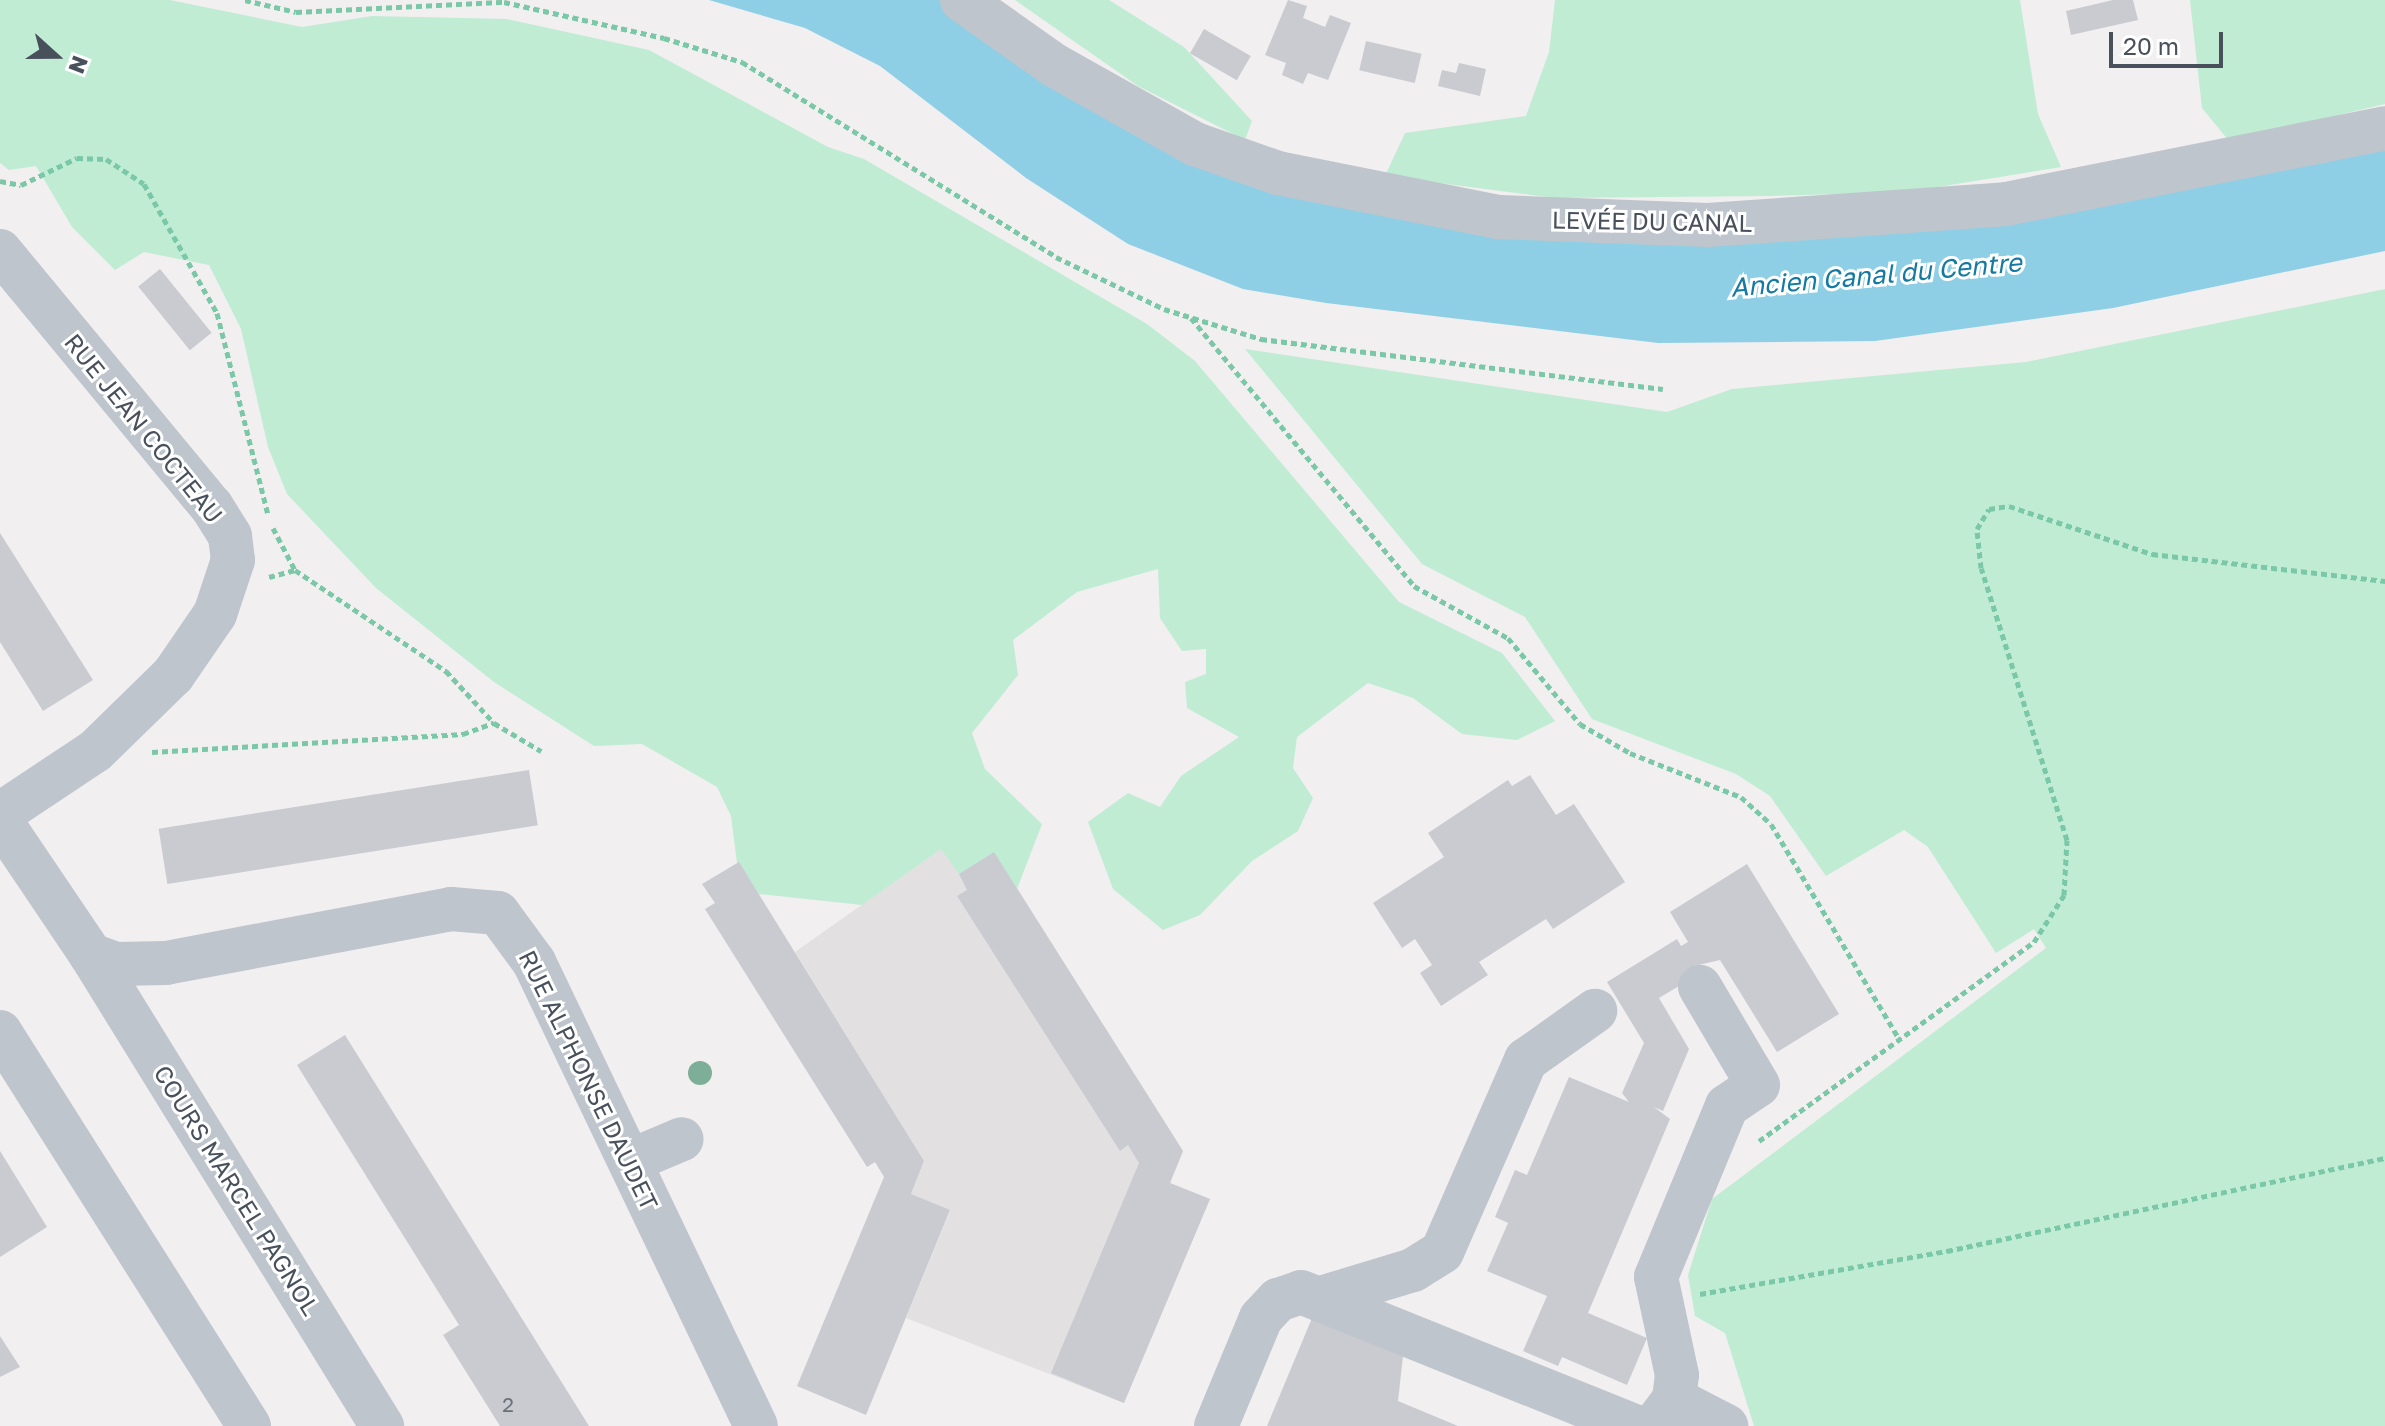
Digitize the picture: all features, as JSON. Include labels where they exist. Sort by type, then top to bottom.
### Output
[{"type":"street","name":"LEVÉE DU CANAL","points":[[962,0],[1054,65],[1195,144],[1361,191],[1568,223],[1708,225],[2006,204],[2385,128]]},
{"type":"street","name":"RUE JEAN COCTEAU","points":[[0,251],[230,536],[233,560],[215,614],[173,675],[95,751],[0,817]]},
{"type":"street","points":[[0,817],[91,955]]},
{"type":"street","name":"RUE ALPHONSE DAUDET","points":[[91,955],[139,966],[451,909],[498,913],[534,962],[756,1426]]},
{"type":"street","name":"COURS MARCEL PAGNOL","points":[[91,955],[382,1426]]},
{"type":"street","points":[[1700,987],[1758,1085],[1727,1106],[1656,1277],[1677,1375],[1664,1412],[1726,1426]]},
{"type":"street","points":[[1324,1297],[1413,1270],[1442,1252],[1526,1060],[1595,1011]]},
{"type":"street","points":[[0,1032],[249,1426]]},
{"type":"street","points":[[630,1161],[682,1139]]},
{"type":"street","points":[[1216,1426],[1261,1318],[1278,1300],[1301,1292],[1324,1297],[1634,1426]]},
{"type":"path","points":[[245,0],[296,12],[504,2],[742,62],[1056,257],[1191,317],[1261,339],[1663,389]]},
{"type":"path","points":[[0,181],[21,185],[77,158],[106,159],[144,184],[217,313],[256,482],[295,570],[446,671],[494,723],[541,751]]},
{"type":"path","points":[[1191,317],[1414,586],[1508,638],[1580,724],[1630,753],[1741,797],[1771,824],[1899,1039]]},
{"type":"path","points":[[1745,1151],[2034,942],[2052,919],[2069,869],[2067,840],[1981,568],[1977,529],[1989,509],[2009,506],[2152,554],[2385,581]]},
{"type":"path","points":[[95,751],[280,749],[463,734],[494,723]]},
{"type":"path","points":[[1661,1302],[1947,1251],[2385,1158]]},
{"type":"shaded area","points":[[941,849],[994,852],[1183,1151],[1170,1183],[1210,1199],[1124,1403],[906,1318],[950,1211],[911,1194],[924,1161],[795,952]]},
{"type":"green space","points":[[0,0],[170,0],[302,27],[372,16],[507,19],[649,50],[828,147],[864,159],[1147,324],[1195,361],[1399,602],[1502,653],[1555,721],[1517,740],[1462,734],[1413,698],[1368,683],[1297,737],[1293,768],[1313,798],[1298,831],[1252,861],[1200,915],[1163,930],[1113,889],[1088,822],[1128,793],[1160,807],[1181,776],[1239,737],[1187,708],[1185,682],[1206,674],[1206,649],[1182,651],[1160,618],[1158,569],[1077,592],[1013,640],[1018,675],[972,733],[985,769],[1042,824],[1017,889],[994,853],[959,874],[941,849],[862,905],[759,894],[737,863],[731,816],[717,787],[642,744],[594,746],[494,682],[376,588],[287,494],[268,447],[241,329],[209,265],[144,252],[115,270],[72,227],[36,166],[9,170],[0,163]]},
{"type":"green space","points":[[1015,0],[1109,0],[1184,47],[1252,121],[1245,140],[1138,86]]},
{"type":"green space","points":[[1555,0],[2020,0],[2038,114],[2061,167],[1907,192],[1769,196],[1556,198],[1385,176],[1405,133],[1526,116],[1549,52]]},
{"type":"green space","points":[[2190,0],[2385,0],[2385,104],[2229,141],[2202,108]]},
{"type":"green space","points":[[2385,289],[2385,1426],[1754,1426],[1725,1333],[1695,1316],[1688,1275],[1712,1199],[2046,948],[2034,929],[1996,953],[1928,847],[1904,830],[1826,876],[1770,796],[1736,774],[1592,719],[1525,617],[1422,564],[1245,349],[1667,412],[1732,389],[2026,362]]},
{"type":"water","name":"Ancien Canal du Centre","points":[[709,0],[941,0],[1043,79],[1526,233],[2385,143],[2385,251],[2113,308],[1875,341],[1658,343],[1326,303],[1243,289],[1128,244],[1026,178],[880,66],[805,28]]},
{"type":"building","points":[[1288,0],[1307,6],[1303,18],[1325,27],[1330,15],[1351,23],[1328,80],[1308,73],[1303,84],[1282,75],[1286,63],[1265,55]]},
{"type":"building","points":[[2113,0],[2133,0],[2138,20],[2071,35],[2066,11]]},
{"type":"building","points":[[1204,29],[1251,56],[1237,80],[1190,53]]},
{"type":"building","points":[[1366,41],[1422,54],[1415,83],[1359,70]]},
{"type":"building","points":[[1459,63],[1486,69],[1480,96],[1438,86],[1442,70],[1456,73]]},
{"type":"building","points":[[160,269],[212,333],[190,350],[138,287]]},
{"type":"building","points":[[0,533],[93,680],[43,711],[0,642]]},
{"type":"building","points":[[529,770],[538,825],[167,884],[159,829]]},
{"type":"building","points":[[1530,775],[1556,815],[1574,804],[1625,882],[1553,929],[1546,919],[1479,962],[1488,975],[1441,1006],[1420,973],[1432,965],[1415,939],[1402,948],[1373,903],[1444,857],[1428,833],[1508,780],[1512,786]]},
{"type":"building","points":[[994,852],[1183,1151],[1170,1183],[1210,1199],[1124,1403],[1051,1373],[1139,1163],[1128,1145],[1120,1151],[957,896],[967,890],[959,874]]},
{"type":"building","points":[[739,862],[924,1161],[911,1194],[950,1210],[866,1415],[797,1386],[884,1177],[875,1162],[867,1167],[705,909],[715,903],[702,884]]},
{"type":"building","points":[[1747,864],[1839,1014],[1777,1052],[1720,960],[1694,966],[1699,974],[1659,998],[1689,1049],[1663,1111],[1654,1107],[1670,1119],[1588,1313],[1647,1338],[1627,1385],[1562,1357],[1558,1366],[1523,1351],[1547,1296],[1487,1271],[1508,1223],[1495,1217],[1515,1170],[1527,1175],[1569,1077],[1629,1102],[1622,1093],[1644,1043],[1607,982],[1677,939],[1681,946],[1688,942],[1670,912]]},
{"type":"building","points":[[345,1035],[589,1426],[500,1426],[443,1335],[459,1325],[297,1065]]},
{"type":"building","points":[[0,1151],[47,1227],[0,1257]]},
{"type":"building","points":[[1312,1318],[1403,1356],[1398,1401],[1458,1426],[1267,1426]]},
{"type":"building","points":[[0,1336],[20,1367],[0,1377]]}]
